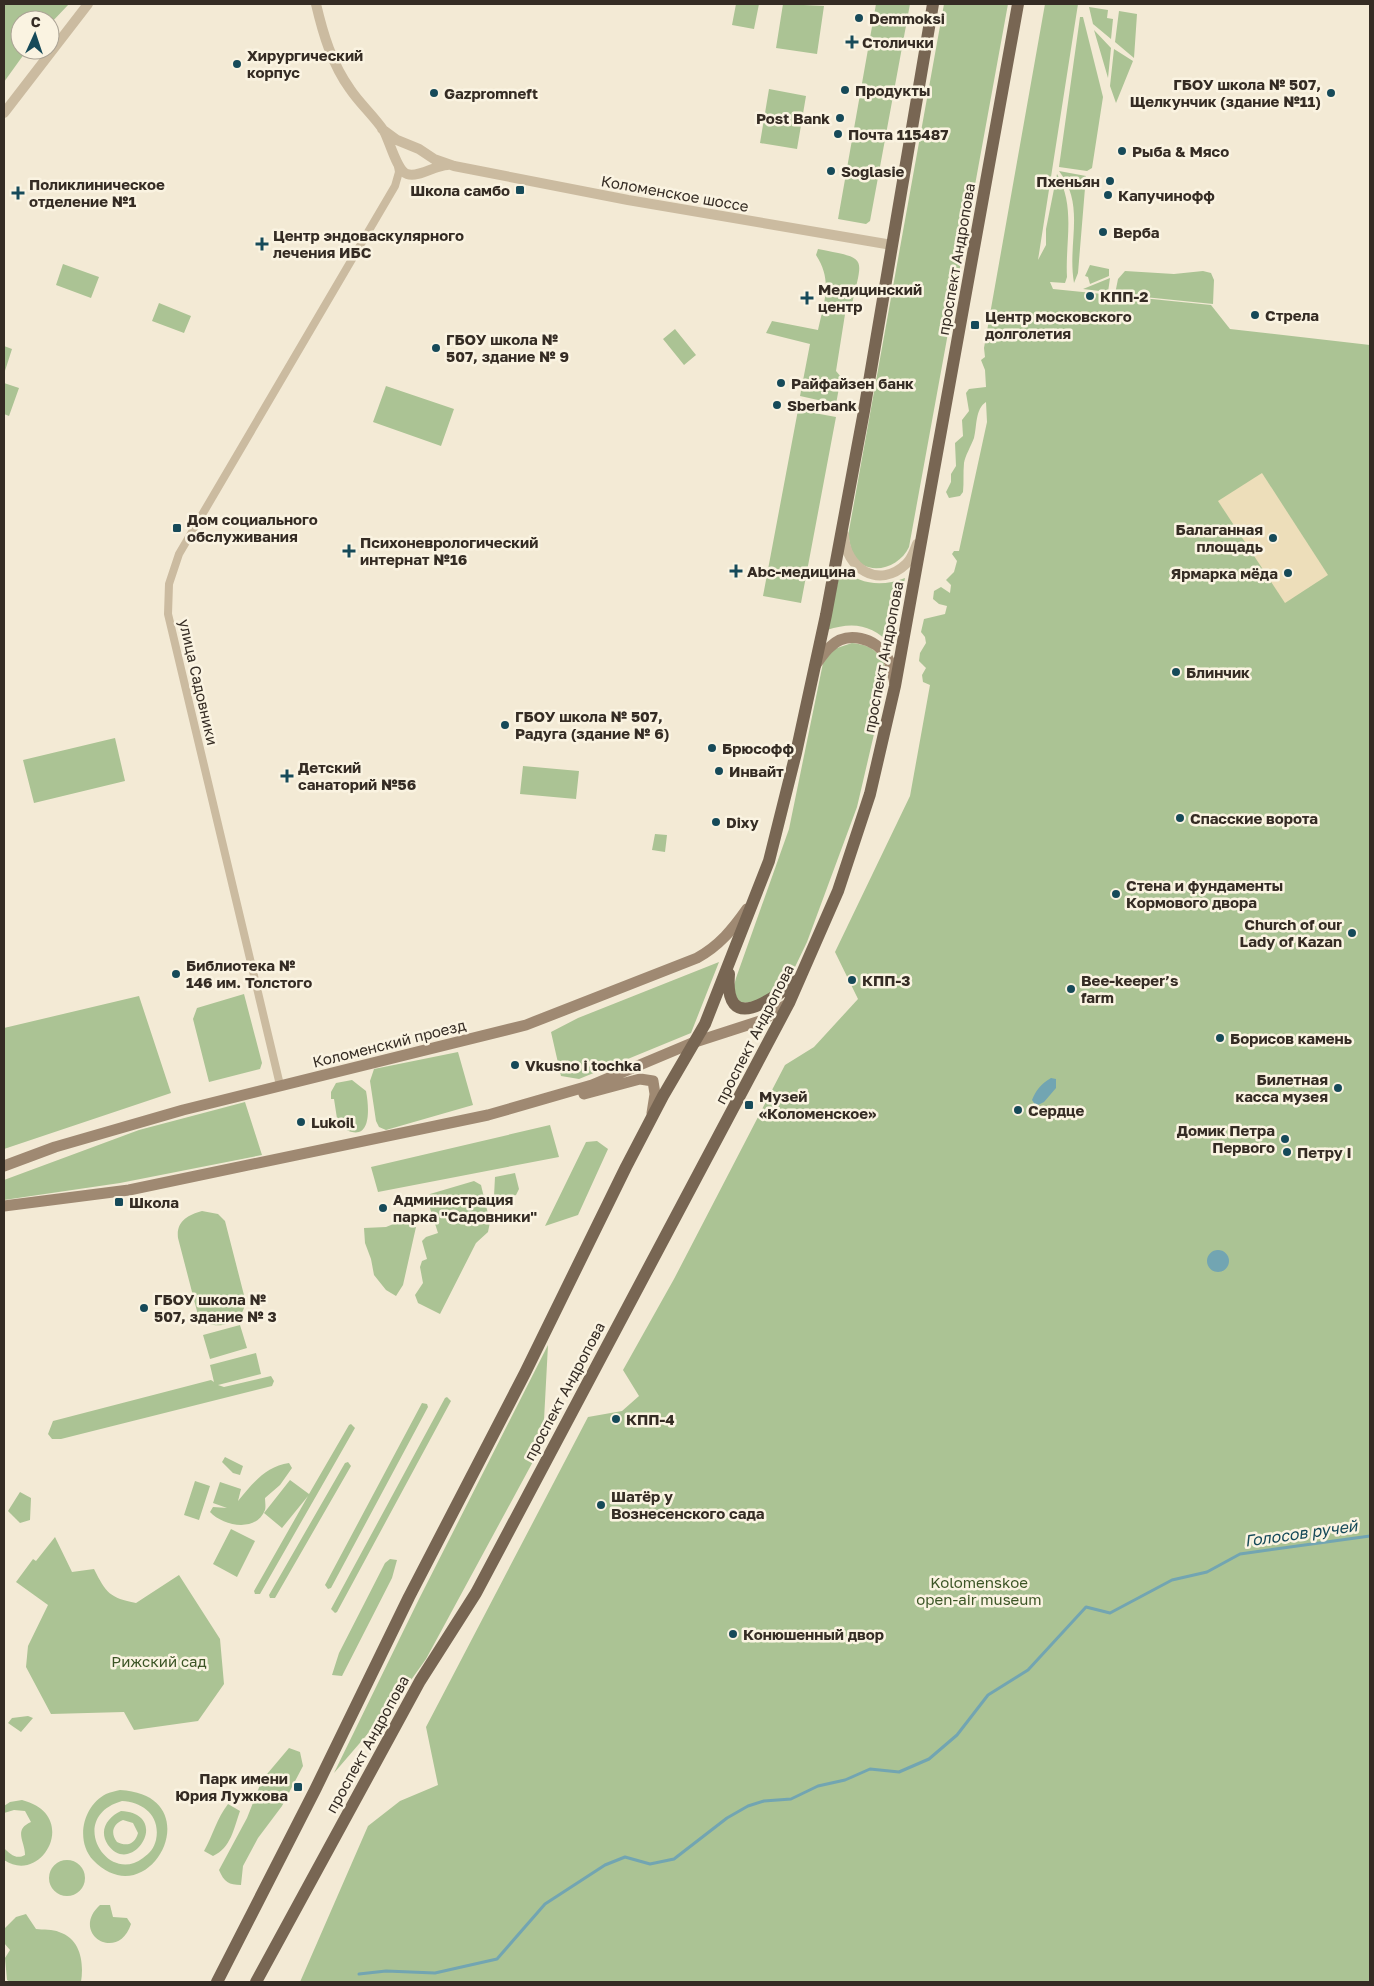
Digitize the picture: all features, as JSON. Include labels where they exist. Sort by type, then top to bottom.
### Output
[{"type":"main road","name":"проспект Андропова","points":[[217,1982],[319,1781],[409,1597],[525,1373],[650,1120],[692,1043],[705,1024],[769,861],[813,669],[843,521],[934,4]]},
{"type":"main road","name":"проспект Андропова","points":[[256,1982],[420,1681],[476,1593],[789,1003],[838,892],[867,805],[896,686],[1018,4]]},
{"type":"main road","points":[[813,669],[832,645],[851,637],[860,638],[873,643],[886,655],[896,686]]},
{"type":"main road","name":"Коломенский проезд","points":[[4,1166],[55,1147],[182,1110],[526,1025],[709,952],[731,932],[755,899]]},
{"type":"main road","points":[[730,964],[728,994],[733,1004],[744,1009],[769,1001],[802,976]]},
{"type":"main road","points":[[4,1206],[129,1190],[488,1115],[573,1091],[692,1043],[763,1020],[789,1003]]},
{"type":"main road","points":[[573,1091],[583,1095],[640,1079],[653,1081],[656,1094],[650,1120]]},
{"type":"street","points":[[4,113],[88,4]]},
{"type":"street","points":[[316,4],[334,61],[348,88],[382,129],[392,146],[398,164],[406,174],[416,174],[425,163],[422,151],[382,129]]},
{"type":"street","points":[[398,164],[401,151],[412,146]]},
{"type":"street","name":"Коломенское шоссе","points":[[422,151],[434,159],[454,166],[628,200],[892,245]]},
{"type":"street","name":"улица Садовники","points":[[280,1085],[168,614],[169,584],[179,554],[395,186],[399,172],[398,164]]},
{"type":"street","name":"Коломенское шоссе","points":[[416,174],[435,167],[454,166]]},
{"type":"street","name":"улица Садовники","points":[[395,186],[416,174]]},
{"type":"street","points":[[843,521],[844,548],[849,558],[862,570],[880,575],[893,572],[908,562],[924,528]]},
{"type":"green space","points":[[4,4],[69,4],[60,13],[60,10],[10,10],[10,60],[20,60],[4,82]]},
{"type":"green space","points":[[736,4],[759,4],[754,29],[732,25]]},
{"type":"green space","points":[[783,4],[824,6],[817,54],[776,48]]},
{"type":"green space","points":[[876,4],[910,4],[870,221],[866,224],[838,219]]},
{"type":"green space","points":[[944,4],[1008,4],[909,547],[898,561],[881,568],[873,568],[865,566],[857,560],[852,552],[848,536]]},
{"type":"green space","name":"Kolomenskoe open-air museum","points":[[1045,4],[1078,4],[1038,260],[1046,245],[1046,229],[1057,174],[1063,186],[1068,212],[1067,277],[1065,283],[1050,282],[1053,289],[1211,305],[1230,329],[1370,345],[1370,1982],[300,1982],[368,1826],[400,1801],[438,1785],[426,1727],[588,1417],[622,1411],[639,1396],[623,1370],[674,1279],[785,1065],[814,1047],[858,999],[835,952],[910,796],[930,685],[923,682],[922,675],[926,668],[919,661],[920,653],[926,643],[925,637],[921,632],[924,619],[945,614],[947,606],[939,604],[933,599],[934,591],[941,587],[950,593],[951,585],[946,580],[954,572],[957,561],[952,554],[954,551],[959,551],[987,422],[986,402],[982,405],[978,414],[974,438],[965,460],[963,492],[960,496],[949,498],[946,492],[951,482],[951,474],[956,466],[955,443],[963,436],[962,420],[969,411],[966,393],[969,389],[986,387],[985,370],[981,360],[985,357],[984,348]]},
{"type":"green space","points":[[1089,7],[1108,10],[1107,18],[1113,19],[1111,39],[1093,24]]},
{"type":"green space","points":[[1119,11],[1137,14],[1134,58],[1115,42]]},
{"type":"green space","points":[[1080,17],[1083,17],[1103,97],[1092,168],[1087,171],[1059,167]]},
{"type":"green space","points":[[1094,30],[1111,48],[1108,78]]},
{"type":"green space","points":[[1114,49],[1133,61],[1116,103],[1110,86]]},
{"type":"green space","points":[[769,89],[806,96],[797,149],[760,143]]},
{"type":"green space","points":[[1059,171],[1086,176],[1078,273],[1074,283],[1072,253],[1074,211],[1067,184]]},
{"type":"green space","points":[[818,249],[854,258],[858,262],[859,268],[852,304],[846,308],[836,371],[841,377],[836,404],[800,396],[810,344],[766,333],[772,321],[818,330],[826,292],[826,283],[816,255]]},
{"type":"green space","points":[[63,264],[99,277],[91,298],[56,285]]},
{"type":"green space","points":[[1090,265],[1109,269],[1109,276],[1090,284],[1088,277],[1085,276]]},
{"type":"green space","points":[[1125,271],[1174,274],[1203,271],[1211,273],[1214,280],[1213,304],[1115,294],[1118,279]]},
{"type":"green space","points":[[1110,278],[1108,292],[1083,289]]},
{"type":"green space","points":[[159,303],[191,316],[184,333],[152,321]]},
{"type":"green space","points":[[675,329],[696,355],[684,365],[663,339]]},
{"type":"green space","points":[[4,346],[12,349],[4,374]]},
{"type":"green space","points":[[4,383],[19,388],[9,416],[4,414]]},
{"type":"green space","points":[[386,386],[454,409],[441,446],[373,422]]},
{"type":"green space","points":[[798,410],[836,417],[801,603],[763,596]]},
{"type":"green space","points":[[841,568],[856,578],[872,583],[888,583],[905,578],[892,645],[877,633],[862,627],[846,626],[827,630]]},
{"type":"green space","points":[[852,643],[866,646],[876,652],[883,661],[888,674],[857,807],[807,942],[795,967],[775,990],[757,1001],[742,1003],[735,995],[735,982],[789,829],[823,663],[831,650]]},
{"type":"green space","points":[[115,738],[125,781],[34,803],[23,760]]},
{"type":"green space","points":[[523,766],[579,771],[576,799],[520,794]]},
{"type":"green space","points":[[655,834],[667,835],[665,852],[652,850]]},
{"type":"green space","points":[[719,962],[691,1033],[579,1079],[561,1076],[551,1032],[578,1018]]},
{"type":"green space","points":[[244,994],[262,1063],[260,1069],[209,1082],[193,1019],[197,1008]]},
{"type":"green space","points":[[139,996],[171,1093],[4,1149],[4,1028]]},
{"type":"green space","points":[[458,1052],[473,1105],[386,1130],[379,1127],[376,1121],[370,1081],[374,1069]]},
{"type":"green space","points":[[352,1080],[366,1091],[368,1108],[366,1124],[362,1130],[357,1132],[349,1131],[338,1125],[334,1099],[331,1099],[331,1092],[336,1083]]},
{"type":"green space","points":[[245,1102],[262,1155],[120,1183],[4,1200],[4,1180],[139,1130]]},
{"type":"green space","points":[[550,1125],[559,1157],[378,1192],[371,1167]]},
{"type":"green space","points":[[597,1141],[608,1149],[578,1215],[545,1226],[586,1142]]},
{"type":"green space","points":[[515,1173],[519,1189],[516,1195],[500,1200],[494,1196],[495,1177]]},
{"type":"green space","points":[[474,1181],[481,1185],[490,1222],[488,1232],[476,1243],[440,1314],[418,1303],[415,1295],[423,1283],[420,1267],[422,1261],[427,1259],[422,1241],[426,1237],[438,1233],[427,1199],[430,1194]]},
{"type":"green space","points":[[202,1211],[218,1214],[225,1221],[245,1299],[244,1308],[240,1315],[228,1324],[212,1324],[204,1321],[198,1315],[178,1238],[181,1223],[188,1217]]},
{"type":"green space","points":[[406,1219],[416,1227],[403,1285],[396,1296],[386,1290],[374,1275],[365,1243],[364,1228],[386,1227]]},
{"type":"green space","points":[[240,1325],[247,1348],[210,1359],[203,1335]]},
{"type":"green space","points":[[548,1345],[544,1420],[536,1456],[426,1659],[396,1701],[334,1773],[419,1599]]},
{"type":"green space","points":[[256,1353],[261,1374],[218,1385],[224,1387],[271,1376],[274,1381],[272,1386],[61,1439],[52,1439],[48,1434],[53,1421],[211,1380],[214,1382],[210,1365]]},
{"type":"green space","points":[[447,1397],[451,1401],[335,1613],[331,1609]]},
{"type":"green space","points":[[422,1403],[427,1404],[428,1407],[331,1588],[328,1589],[325,1585]]},
{"type":"green space","points":[[351,1424],[355,1428],[260,1594],[255,1594],[254,1591],[308,1496],[282,1528],[264,1513],[290,1480],[309,1494]]},
{"type":"green space","points":[[225,1457],[243,1466],[240,1475],[233,1473],[222,1462]]},
{"type":"green space","points":[[348,1462],[351,1466],[275,1598],[270,1598],[269,1595],[345,1463]]},
{"type":"green space","points":[[289,1463],[292,1468],[280,1485],[265,1498],[265,1510],[261,1517],[254,1522],[239,1525],[231,1524],[210,1512],[213,1507],[227,1508],[213,1503],[220,1482],[241,1489],[238,1501],[254,1482],[266,1472]]},
{"type":"green space","points":[[195,1481],[210,1486],[199,1520],[184,1515]]},
{"type":"green space","points":[[20,1492],[31,1498],[30,1520],[20,1523],[8,1511]]},
{"type":"green space","points":[[231,1529],[255,1541],[237,1577],[213,1564]]},
{"type":"green space","name":"Рижский сад","points":[[55,1537],[72,1572],[94,1569],[106,1589],[120,1599],[136,1603],[179,1575],[220,1639],[224,1684],[198,1721],[134,1730],[124,1712],[51,1714],[26,1667],[28,1646],[48,1605],[16,1582],[33,1559],[36,1561]]},
{"type":"green space","points":[[390,1559],[397,1560],[392,1578],[342,1676],[332,1675],[339,1653],[385,1563]]},
{"type":"green space","points":[[28,1716],[33,1718],[21,1732],[8,1723],[12,1718]]},
{"type":"green space","points":[[289,1748],[300,1752],[303,1766],[282,1806],[258,1838],[243,1866],[241,1885],[230,1883],[225,1880],[219,1870],[247,1818],[262,1780]]},
{"type":"green space","points":[[120,1790],[148,1797],[163,1811],[167,1830],[163,1849],[151,1865],[134,1875],[114,1874],[93,1860],[87,1852],[84,1843],[84,1824],[92,1807],[98,1799],[106,1794]],"holes":[[[122,1801],[143,1807],[153,1817],[157,1831],[156,1840],[151,1850],[143,1858],[129,1864],[117,1863],[106,1856],[98,1846],[95,1833],[97,1821],[105,1809]]]},
{"type":"green space","points":[[22,1800],[40,1808],[49,1819],[52,1832],[49,1845],[42,1856],[31,1864],[18,1866],[4,1860],[4,1848],[16,1857],[25,1855],[21,1832],[31,1822],[25,1811],[14,1810],[4,1813],[4,1806],[10,1802]]},
{"type":"green space","points":[[228,1804],[240,1811],[228,1843],[213,1856],[204,1851]]},
{"type":"green space","points":[[121,1811],[136,1815],[144,1822],[146,1832],[143,1842],[136,1850],[127,1854],[118,1853],[108,1845],[105,1839],[104,1829],[109,1820]],"holes":[[[123,1820],[133,1823],[138,1833],[135,1840],[130,1844],[117,1842],[113,1832],[115,1826]]]},
{"type":"green space","points":[[67,1860],[74,1861],[80,1865],[84,1871],[84,1885],[80,1891],[74,1895],[67,1896],[60,1895],[54,1891],[50,1885],[49,1878],[50,1871],[54,1865],[60,1861]]},
{"type":"green space","points":[[100,1905],[110,1905],[113,1917],[127,1918],[131,1924],[125,1936],[116,1942],[107,1943],[99,1940],[93,1934],[90,1925],[92,1915]]},
{"type":"green space","points":[[26,1914],[36,1929],[57,1931],[72,1940],[81,1960],[81,1982],[10,1982],[7,1980],[5,1958],[10,1950],[4,1943],[4,1929],[16,1917]]},
{"type":"shaded area","name":"Балаганная площадь","points":[[1262,473],[1328,575],[1285,603],[1218,501]]},
{"type":"water","points":[[1051,1078],[1056,1079],[1056,1088],[1044,1102],[1036,1106],[1032,1100],[1035,1093]]},
{"type":"water","points":[[1218,1250],[1226,1253],[1229,1261],[1226,1269],[1218,1272],[1210,1269],[1207,1261],[1210,1253]]},
{"type":"waterway","name":"Голосов ручей","points":[[359,1974],[386,1971],[435,1973],[497,1959],[545,1904],[605,1865],[625,1857],[650,1864],[674,1859],[727,1818],[748,1806],[764,1801],[791,1799],[818,1786],[845,1780],[870,1769],[899,1772],[929,1759],[957,1735],[988,1695],[1028,1670],[1086,1607],[1110,1613],[1172,1580],[1207,1572],[1240,1554],[1370,1536]]},
{"type":"place","name":"Demmoksi","points":[[859,18]]},
{"type":"place","name":"Столички","points":[[852,42]]},
{"type":"place","name":"Хирургический корпус","points":[[237,64]]},
{"type":"place","name":"Продукты","points":[[845,90]]},
{"type":"place","name":"Gazpromneft","points":[[434,93]]},
{"type":"place","name":"ГБОУ школа № 507, Щелкунчик (здание №11)","points":[[1331,93]]},
{"type":"place","name":"Post Bank","points":[[840,118]]},
{"type":"place","name":"Почта 115487","points":[[838,134]]},
{"type":"place","name":"Рыба & Мясо","points":[[1122,151]]},
{"type":"place","name":"Soglasie","points":[[831,171]]},
{"type":"place","name":"Пхеньян","points":[[1110,181]]},
{"type":"place","name":"Школа самбо","points":[[520,190]]},
{"type":"place","name":"Поликлиническое отделение №1","points":[[18,193]]},
{"type":"place","name":"Капучинофф","points":[[1108,195]]},
{"type":"place","name":"Верба","points":[[1103,232]]},
{"type":"place","name":"Центр эндоваскулярного лечения ИБС","points":[[262,244]]},
{"type":"place","name":"КПП-2","points":[[1090,296]]},
{"type":"place","name":"Медицинский центр","points":[[807,298]]},
{"type":"place","name":"Стрела","points":[[1255,315]]},
{"type":"place","name":"Центр московского долголетия","points":[[975,325]]},
{"type":"place","name":"ГБОУ школа № 507, здание № 9","points":[[436,348]]},
{"type":"place","name":"Райфайзен банк","points":[[781,383]]},
{"type":"place","name":"Sberbank","points":[[777,405]]},
{"type":"place","name":"Дом социального обслуживания","points":[[177,528]]},
{"type":"place","name":"Балаганная площадь","points":[[1273,538]]},
{"type":"place","name":"Психоневрологический интернат №16","points":[[349,551]]},
{"type":"place","name":"Abc-медицина","points":[[736,571]]},
{"type":"place","name":"Ярмарка мёда","points":[[1288,573]]},
{"type":"place","name":"Блинчик","points":[[1176,672]]},
{"type":"place","name":"ГБОУ школа № 507, Радуга (здание № 6)","points":[[505,725]]},
{"type":"place","name":"Брюсофф","points":[[712,748]]},
{"type":"place","name":"Инвайт","points":[[719,771]]},
{"type":"place","name":"Детский санаторий №56","points":[[287,776]]},
{"type":"place","name":"Спасские ворота","points":[[1180,818]]},
{"type":"place","name":"Dixy","points":[[716,822]]},
{"type":"place","name":"Стена и фундаменты Кормового двора","points":[[1116,894]]},
{"type":"place","name":"Church of our Lady of Kazan","points":[[1352,933]]},
{"type":"place","name":"Библиотека № 146 им. Толстого","points":[[176,974]]},
{"type":"place","name":"КПП-3","points":[[852,980]]},
{"type":"place","name":"Bee-keeper’s farm","points":[[1071,989]]},
{"type":"place","name":"Борисов камень","points":[[1220,1038]]},
{"type":"place","name":"Vkusno i tochka","points":[[515,1065]]},
{"type":"place","name":"Билетная касса музея","points":[[1338,1088]]},
{"type":"place","name":"Музей «Коломенское»","points":[[749,1105]]},
{"type":"place","name":"Сердце","points":[[1018,1110]]},
{"type":"place","name":"Lukoil","points":[[301,1122]]},
{"type":"place","name":"Домик Петра Первого","points":[[1285,1139]]},
{"type":"place","name":"Петру I","points":[[1287,1152]]},
{"type":"place","name":"Школа","points":[[119,1202]]},
{"type":"place","name":"Администрация парка \"Садовники\"","points":[[383,1208]]},
{"type":"place","name":"ГБОУ школа № 507, здание № 3","points":[[144,1308]]},
{"type":"place","name":"КПП-4","points":[[616,1419]]},
{"type":"place","name":"Шатёр у Вознесенского сада","points":[[601,1505]]},
{"type":"place","name":"Конюшенный двор","points":[[733,1634]]},
{"type":"place","name":"Парк имени Юрия Лужкова","points":[[298,1787]]}]
